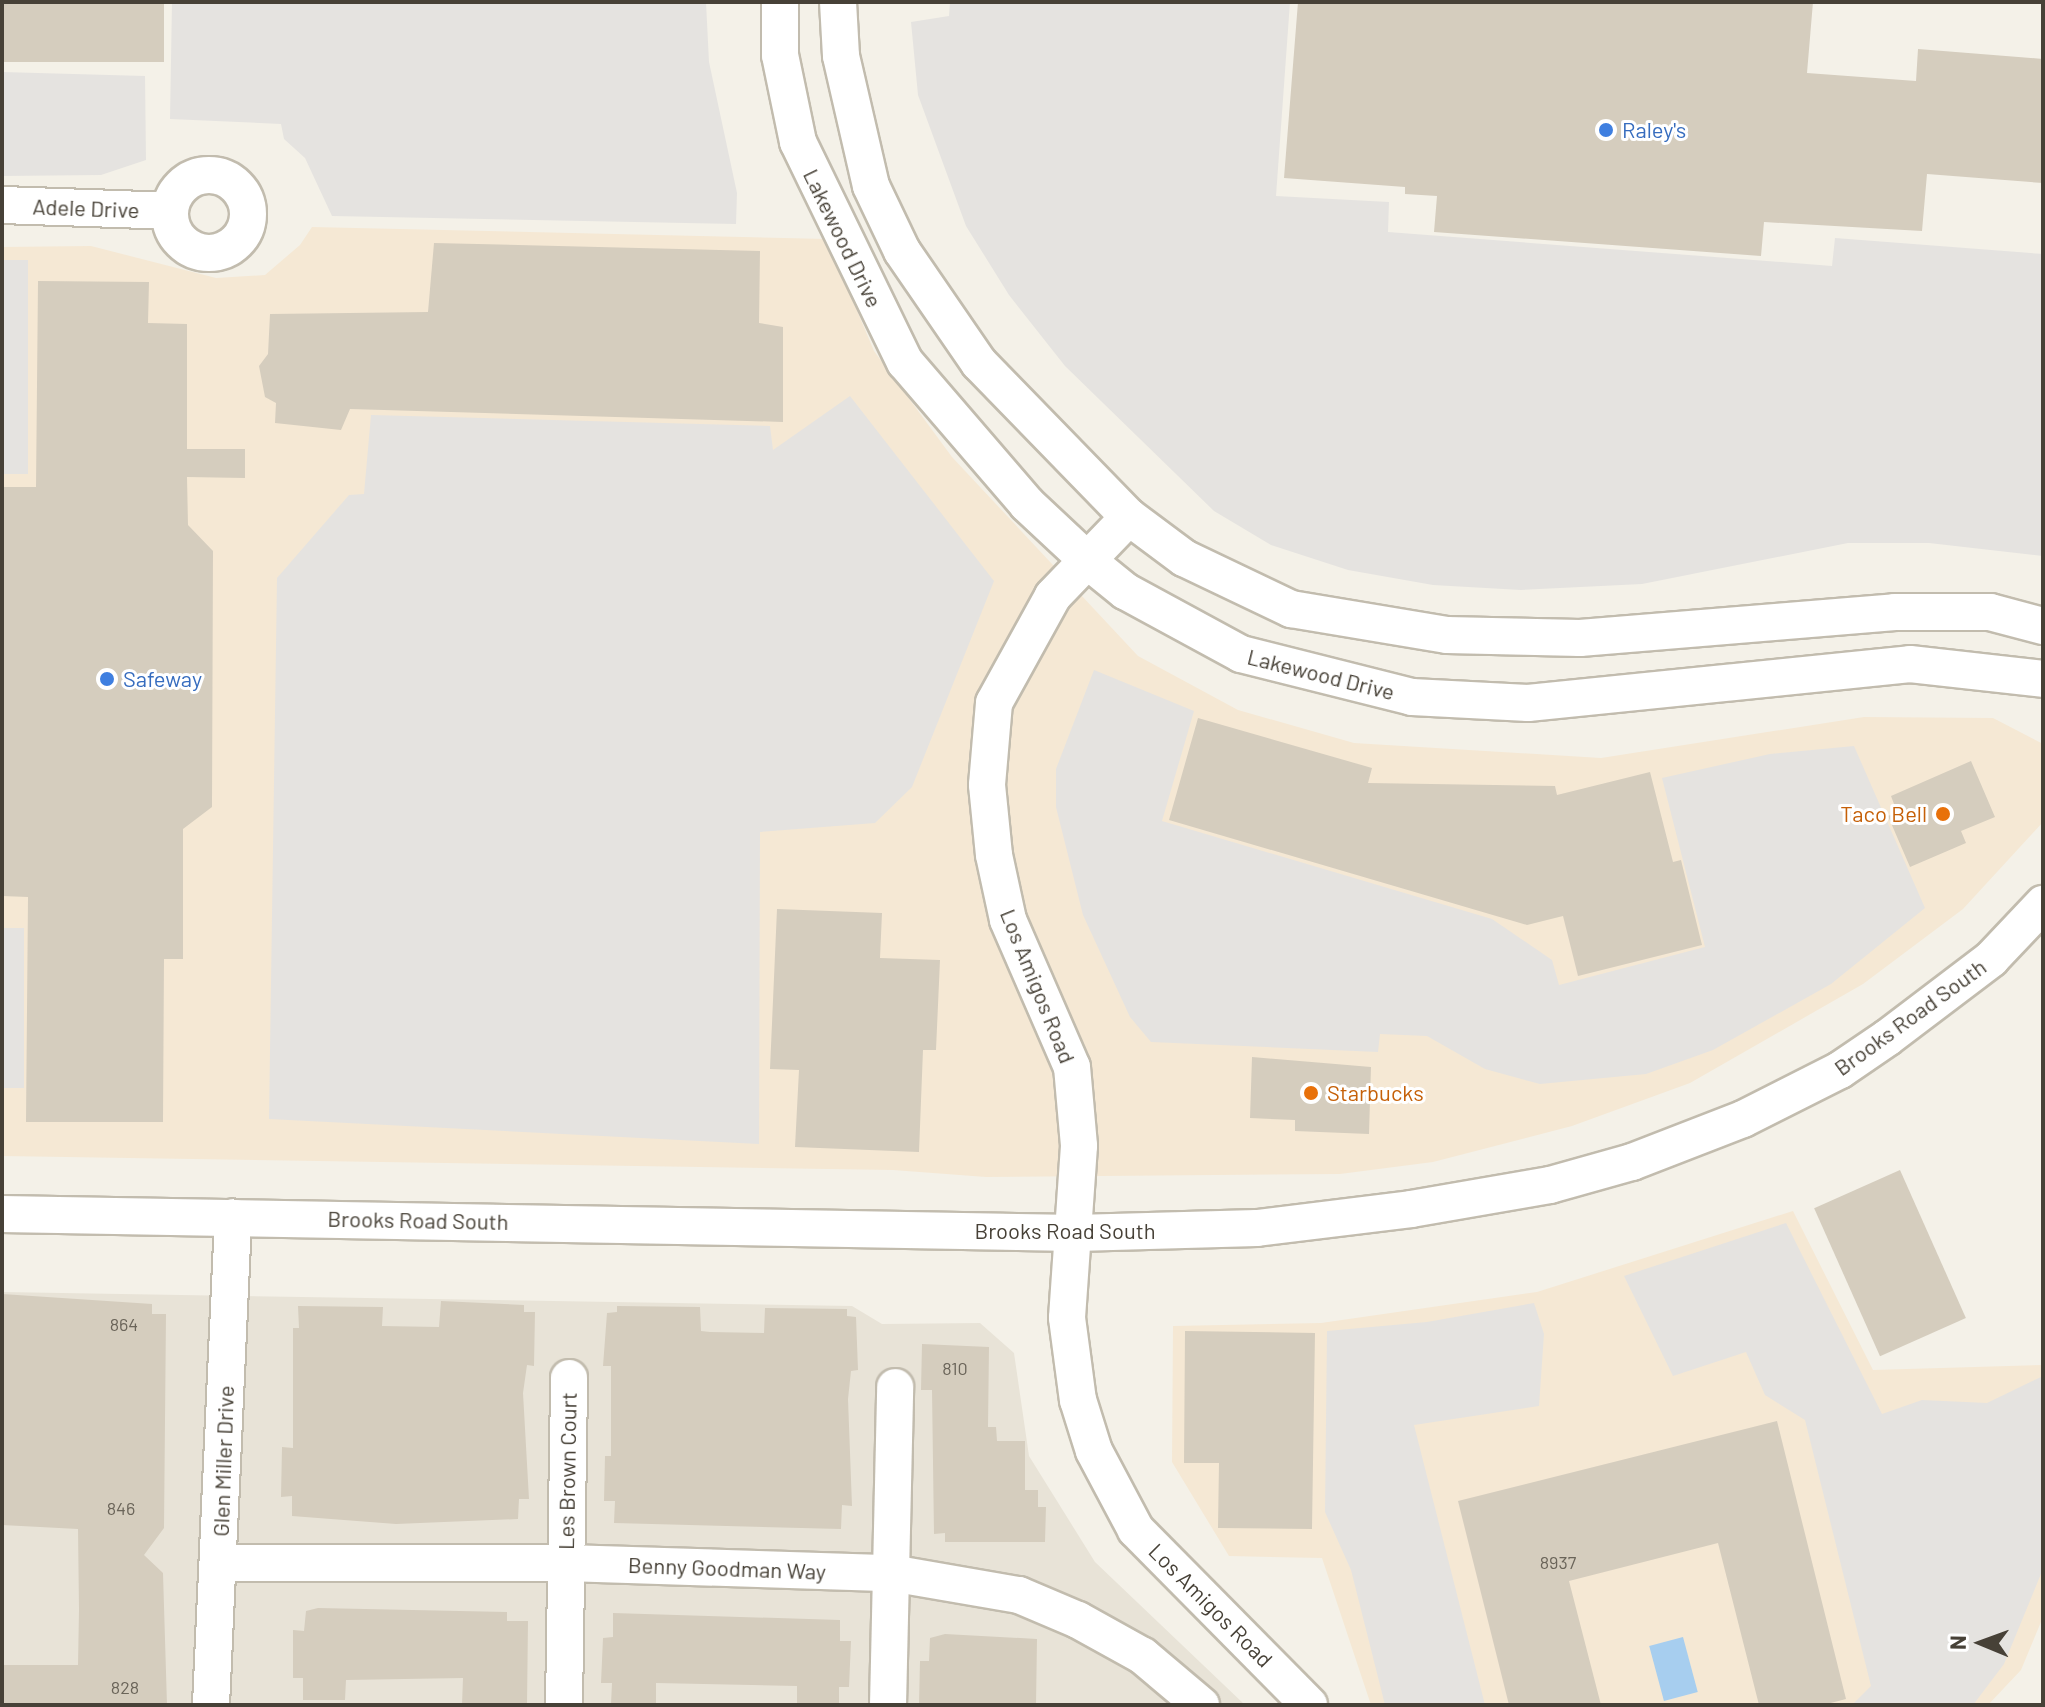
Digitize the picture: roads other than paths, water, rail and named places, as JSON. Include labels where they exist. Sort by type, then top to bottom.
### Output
[{"type":"street","name":"Lakewood Drive","points":[[780,2],[780,55],[798,142],[824,206],[905,362],[1027,504],[1088,561],[1125,591],[1241,654],[1412,697],[1528,703],[1910,664],[2043,679]]},
{"type":"street","points":[[838,2],[841,56],[871,186],[902,251],[979,363],[1129,517],[1184,558],[1291,609],[1447,635],[1580,638],[1895,612],[1990,612],[2043,626]]},
{"type":"street","name":"Adele Drive","points":[[2,205],[170,211]]},
{"type":"street","name":"Los Amigos Road","points":[[1129,517],[1053,596],[994,703],[987,785],[994,855],[1008,920],[1072,1067],[1079,1146],[1076,1233],[1067,1318],[1078,1400],[1094,1451],[1136,1530],[1309,1705]]},
{"type":"street","name":"Brooks Road South","points":[[2,1214],[1076,1233],[1257,1228],[1380,1213],[1550,1185],[1632,1162],[1743,1119],[1840,1070],[1991,959],[2043,904]]},
{"type":"street","name":"Glen Miller Drive","points":[[211,1705],[233,1217]]},
{"type":"street","name":"Les Brown Court","points":[[564,1705],[569,1378]]},
{"type":"street","points":[[888,1705],[895,1387]]},
{"type":"street","name":"Benny Goodman Way","points":[[219,1563],[566,1563],[891,1573],[1019,1595],[1078,1620],[1143,1656],[1201,1705]]},
{"type":"water","points":[[1683,1637],[1698,1692],[1664,1701],[1649,1646]]},
{"type":"place","name":"Raley's","points":[[1606,130]]},
{"type":"place","name":"Safeway","points":[[107,679]]},
{"type":"place","name":"Taco Bell","points":[[1943,814]]},
{"type":"place","name":"Starbucks","points":[[1311,1093]]}]
